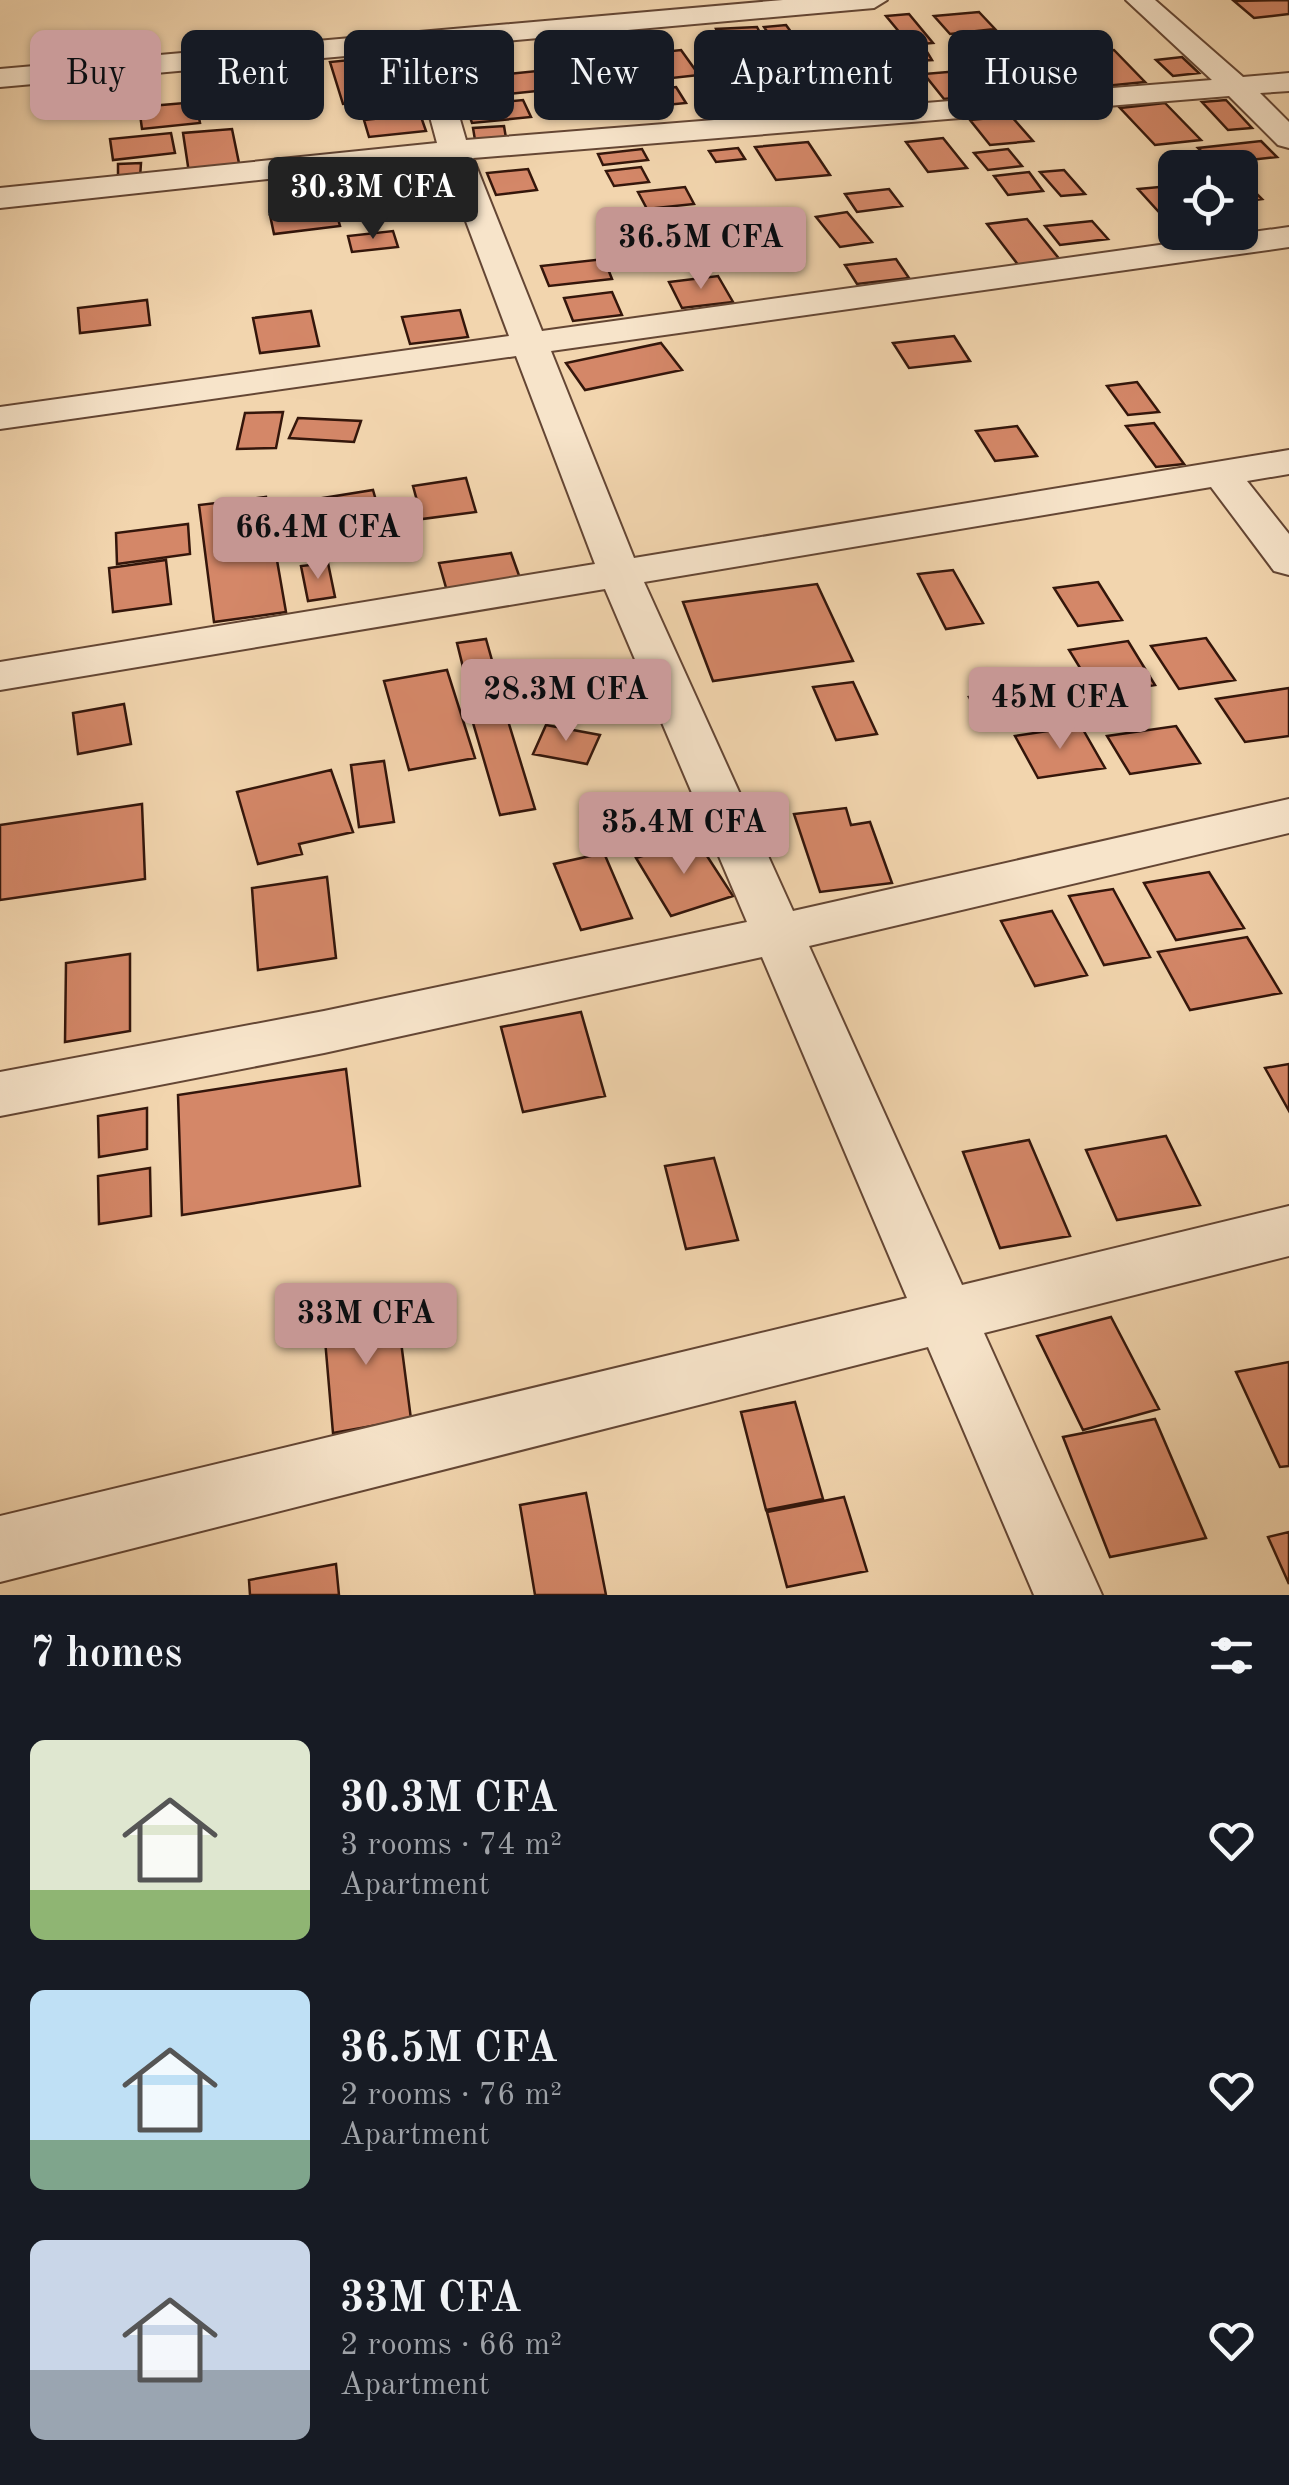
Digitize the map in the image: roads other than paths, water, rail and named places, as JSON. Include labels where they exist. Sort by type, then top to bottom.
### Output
[{"type":"street","points":[[514,30],[793,3],[874,0]]},
{"type":"street","points":[[1139,0],[1289,139]]},
{"type":"street","points":[[0,78],[344,46]]},
{"type":"street","points":[[0,198],[454,150],[1289,82]]},
{"type":"street","points":[[446,120],[618,573],[1068,1595]]},
{"type":"street","points":[[0,418],[1289,236]]},
{"type":"street","points":[[0,676],[1289,462]]},
{"type":"street","points":[[1221,472],[1289,562]]},
{"type":"street","points":[[0,1094],[194,1059],[778,934],[1289,816]]},
{"type":"street","points":[[0,1549],[1289,1231]]}]
